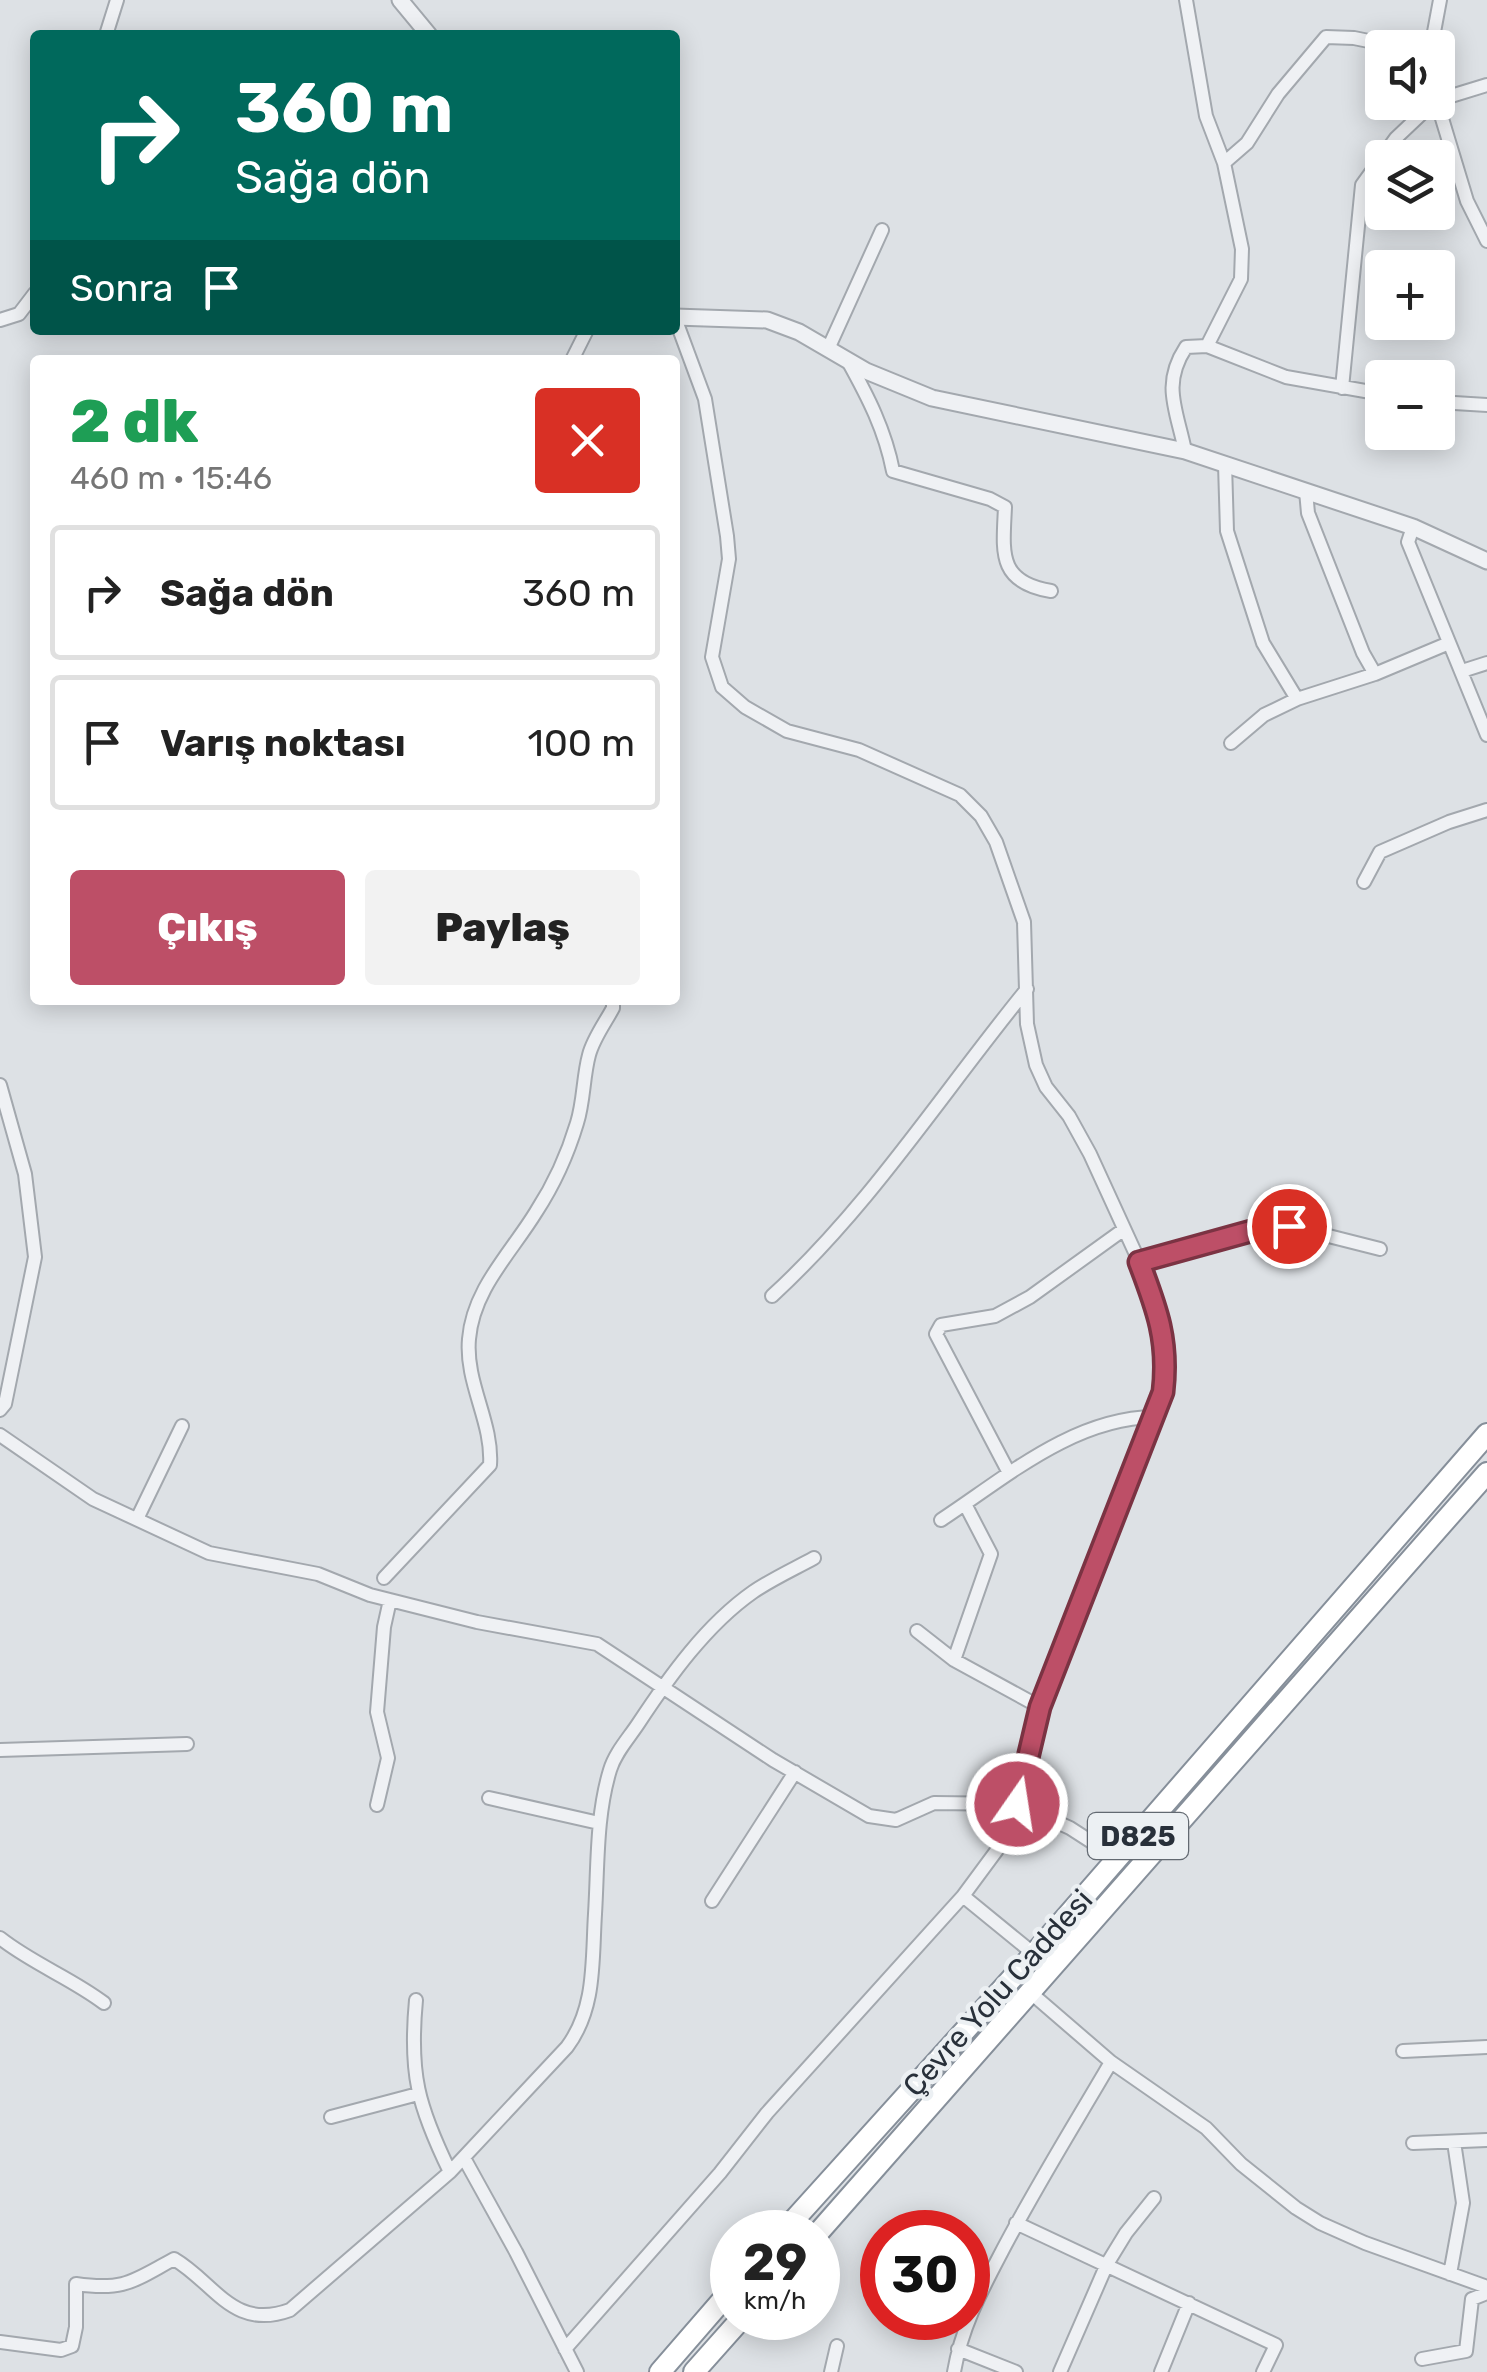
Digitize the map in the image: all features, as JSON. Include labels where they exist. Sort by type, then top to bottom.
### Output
[{"type":"highway","name":"Çevre Yolu Caddesi","points":[[803,2210],[1118,1859],[1487,1434]]},
{"type":"highway","name":"Çevre Yolu Caddesi","points":[[838,2210],[1486,1475]]},
{"type":"highway","points":[[660,2372],[710,2314]]},
{"type":"highway","points":[[694,2372],[722,2340]]},
{"type":"street","points":[[108,30],[117,0]]},
{"type":"street","points":[[401,0],[425,30]]},
{"type":"street","points":[[1186,0],[1206,116],[1224,163],[1242,249],[1241,278],[1208,346]]},
{"type":"street","points":[[1434,30],[1440,0]]},
{"type":"street","points":[[1224,163],[1247,143],[1278,94],[1326,37],[1365,40]]},
{"type":"street","points":[[1455,95],[1487,84]]},
{"type":"street","points":[[1342,388],[1362,185],[1396,138],[1416,120]]},
{"type":"street","points":[[1442,120],[1467,201],[1487,241]]},
{"type":"street","points":[[828,349],[882,230]]},
{"type":"street","points":[[0,320],[19,314],[30,300]]},
{"type":"street","points":[[680,317],[767,320],[798,332],[848,362],[932,398],[1185,451],[1413,527],[1487,560]]},
{"type":"street","points":[[565,2348],[720,2173],[767,2112],[964,1896],[997,1850],[1017,1804],[1040,1707],[1163,1392],[1167,1360],[1162,1321],[1139,1262],[1090,1154],[1069,1116],[1046,1088],[1036,1065],[1027,1024],[1024,922],[996,842],[980,816],[960,795],[859,750],[787,731],[745,708],[722,687],[712,657],[729,559],[728,536],[705,399],[680,331]]},
{"type":"street","points":[[1185,451],[1170,385],[1175,364],[1186,347],[1208,346],[1286,377],[1365,391]]},
{"type":"street","points":[[848,362],[873,406],[888,445],[892,471],[990,499],[1005,507],[1004,551],[1012,572],[1027,587],[1051,591]]},
{"type":"street","points":[[1455,403],[1487,405]]},
{"type":"street","points":[[1225,464],[1228,531],[1263,643],[1297,699]]},
{"type":"street","points":[[1306,491],[1308,513],[1363,653],[1375,674]]},
{"type":"street","points":[[1413,527],[1408,542],[1487,734]]},
{"type":"street","points":[[1231,743],[1264,715],[1297,699],[1375,674],[1449,643]]},
{"type":"street","points":[[1462,671],[1487,663]]},
{"type":"street","points":[[1364,882],[1380,852],[1448,822],[1487,810]]},
{"type":"street","points":[[772,1296],[814,1257],[882,1181],[1026,989]]},
{"type":"street","points":[[384,1578],[490,1465],[492,1443],[474,1388],[469,1352],[472,1321],[486,1284],[537,1210],[559,1167],[578,1121],[589,1052],[614,1005]]},
{"type":"street","points":[[0,1085],[25,1174],[35,1257],[5,1404],[0,1410]]},
{"type":"street","points":[[1139,1262],[1262,1228],[1289,1226],[1380,1249]]},
{"type":"street","points":[[1008,1471],[936,1334],[941,1325],[995,1316],[1030,1297],[1124,1230]]},
{"type":"street","points":[[941,1520],[1008,1471],[1088,1431],[1136,1417],[1154,1417]]},
{"type":"street","points":[[137,1519],[182,1426]]},
{"type":"street","points":[[0,1434],[93,1498],[209,1553],[318,1574],[390,1600],[477,1622],[597,1644],[869,1816],[896,1820],[934,1803],[1017,1804],[1070,1828],[1118,1859]]},
{"type":"street","points":[[954,1660],[991,1554],[965,1504]]},
{"type":"street","points":[[0,2342],[61,2350],[72,2346],[76,2284],[107,2288],[131,2284],[174,2259],[242,2312],[269,2318],[290,2310],[450,2172],[584,2024],[592,1966],[599,1823],[610,1766],[662,1688],[711,1630],[753,1592],[814,1558]]},
{"type":"street","points":[[377,1804],[388,1758],[378,1712],[384,1627],[390,1600]]},
{"type":"street","points":[[916,1632],[954,1660],[1040,1707]]},
{"type":"street","points":[[0,1750],[186,1744]]},
{"type":"street","points":[[712,1902],[795,1772]]},
{"type":"street","points":[[490,1798],[599,1823]]},
{"type":"street","points":[[964,1896],[1034,1954]]},
{"type":"street","points":[[0,1938],[34,1963],[76,1982],[104,2004]]},
{"type":"street","points":[[1031,1993],[1111,2062],[1206,2128],[1296,2208],[1320,2223],[1487,2290]]},
{"type":"street","points":[[416,2000],[412,2047],[418,2094],[426,2122],[450,2172]]},
{"type":"street","points":[[1403,2051],[1487,2047]]},
{"type":"street","points":[[954,2372],[974,2306],[1016,2223],[1111,2062]]},
{"type":"street","points":[[332,2117],[418,2094]]},
{"type":"street","points":[[1413,2143],[1487,2140]]},
{"type":"street","points":[[1450,2274],[1462,2203],[1454,2142]]},
{"type":"street","points":[[464,2158],[577,2372]]},
{"type":"street","points":[[1060,2372],[1107,2264],[1154,2198]]},
{"type":"street","points":[[1016,2223],[1276,2345],[1263,2372]]},
{"type":"street","points":[[1422,2360],[1466,2352],[1472,2299],[1487,2290]]},
{"type":"street","points":[[1161,2372],[1189,2304]]},
{"type":"street","points":[[831,2372],[837,2346]]},
{"type":"street","points":[[958,2350],[1016,2372]]},
{"type":"route","points":[[1017,1804],[1040,1707],[1163,1392],[1167,1360],[1162,1321],[1139,1262],[1262,1228],[1289,1226]]}]
